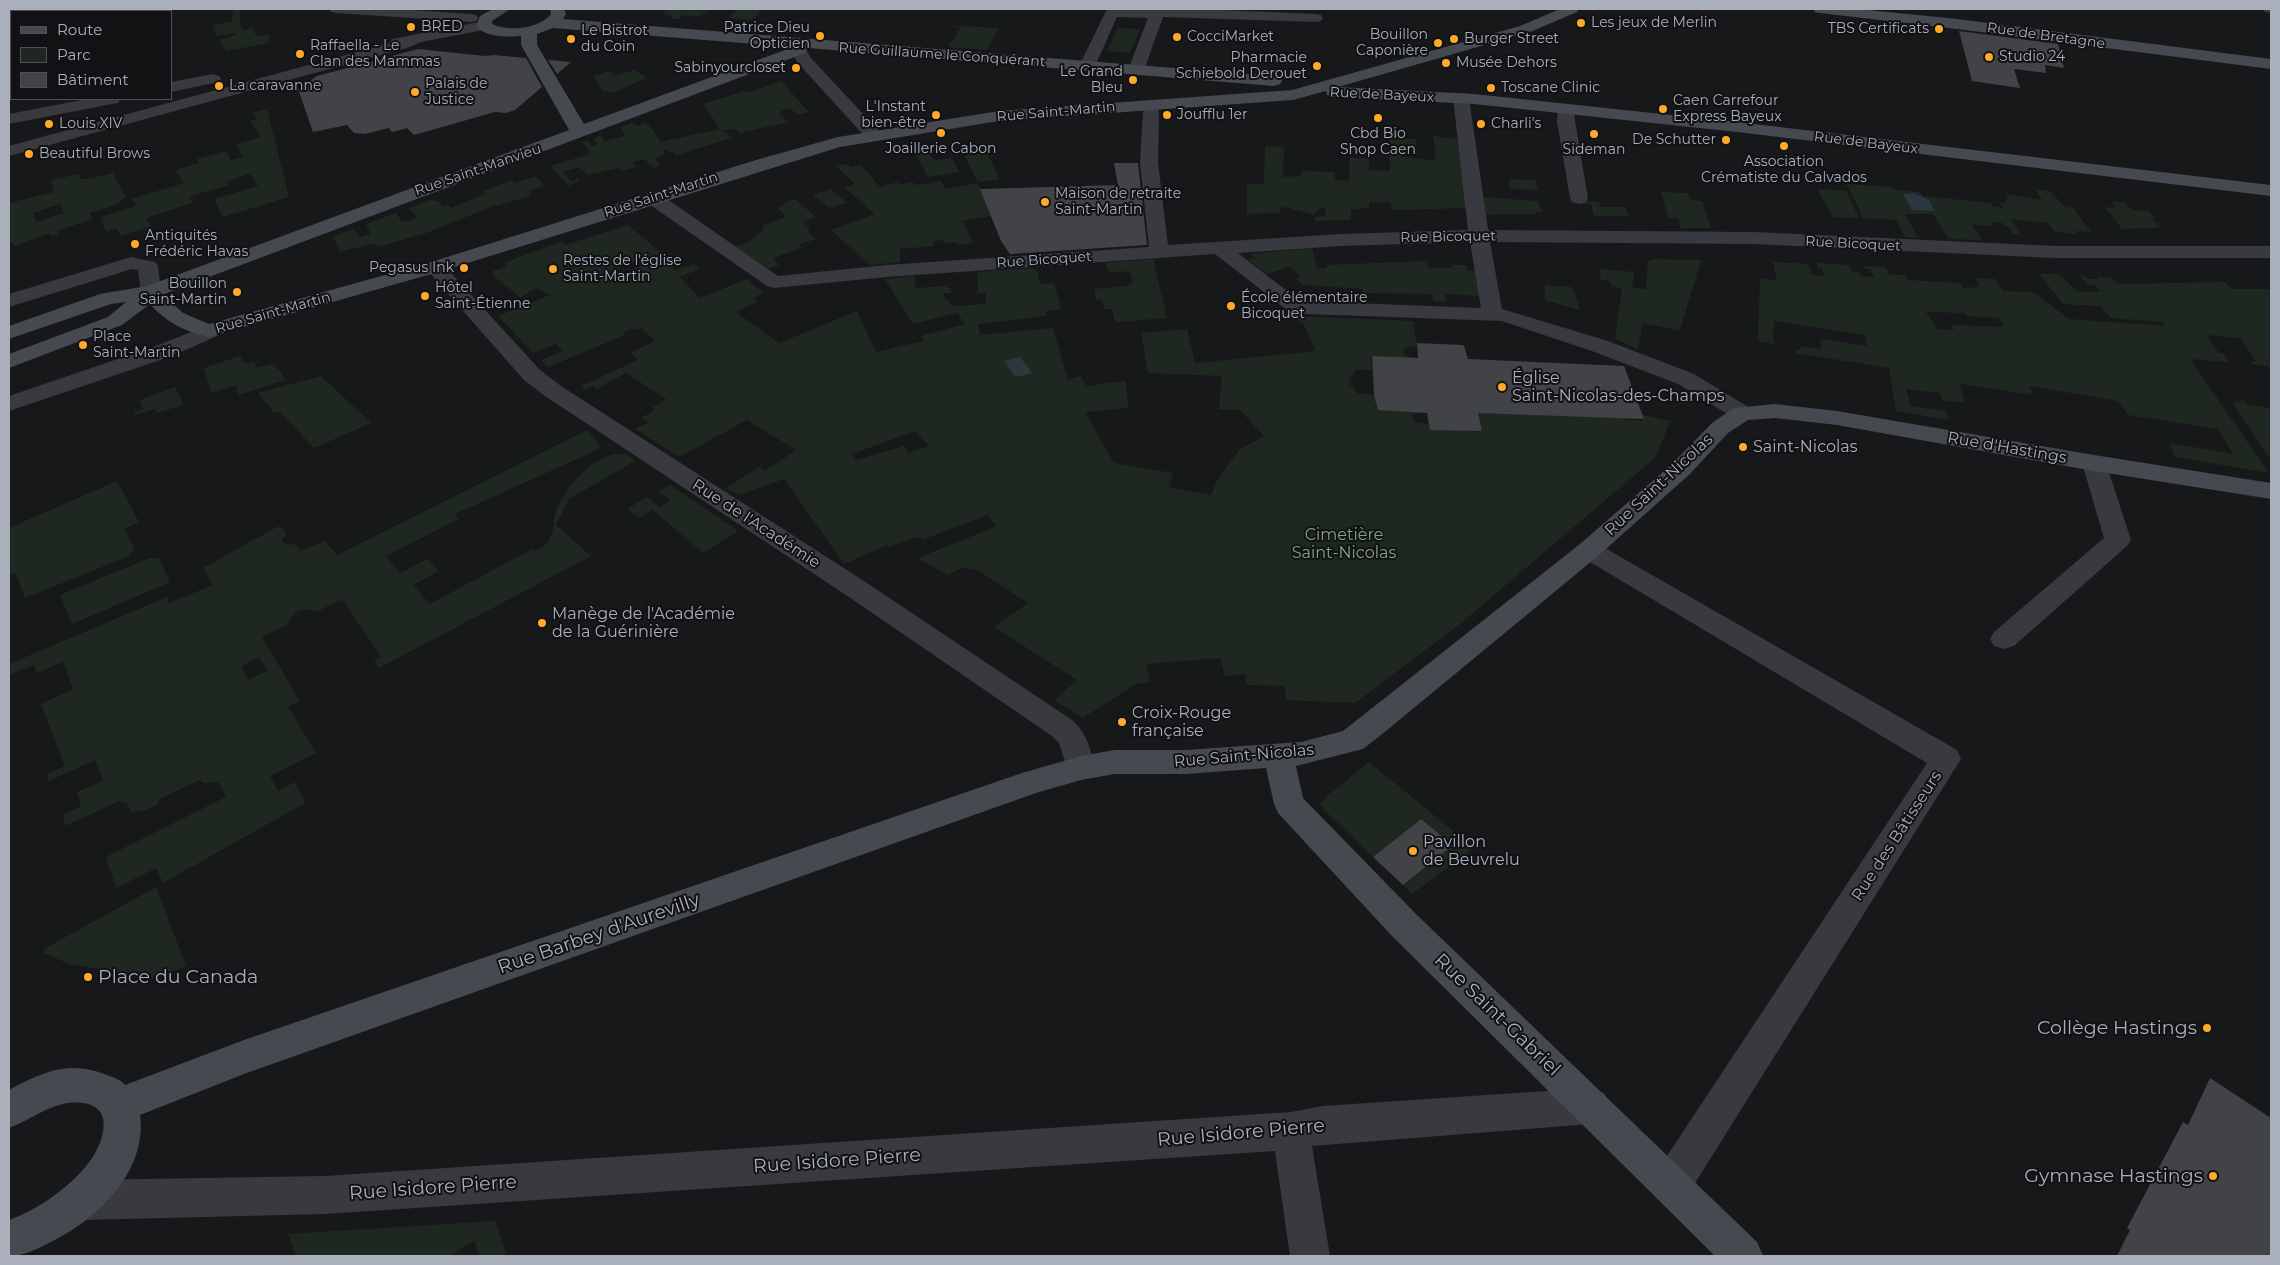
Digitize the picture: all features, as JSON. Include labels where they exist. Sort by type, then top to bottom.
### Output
[{"type":"main road","points":[[503,9],[484,22],[501,32],[529,31],[553,16]]},
{"type":"main road","name":"Rue Saint-Martin","points":[[209,331],[435,267],[819,148],[874,136],[999,116],[1293,95],[1525,29],[1572,9]]},
{"type":"main road","name":"Rue de Bretagne","points":[[1820,9],[1957,24],[2271,64]]},
{"type":"main road","name":"Rue Guillaume le Conquérant","points":[[553,16],[801,47],[1087,66],[1233,79],[1334,83]]},
{"type":"main road","points":[[529,31],[529,45],[533,54],[580,133]]},
{"type":"main road","name":"Rue Saint-Manvieu","points":[[151,292],[454,177],[580,133],[801,47]]},
{"type":"main road","points":[[1334,83],[1373,93]]},
{"type":"main road","name":"Rue de Bayeux","points":[[1334,83],[1418,88],[1438,91],[1461,98]]},
{"type":"main road","name":"Rue de Bayeux","points":[[1304,92],[1373,93],[1432,99],[1461,98],[1737,127],[2271,191]]},
{"type":"main road","points":[[151,292],[171,316],[190,326],[209,331]]},
{"type":"main road","points":[[9,333],[108,298],[151,292]]},
{"type":"main road","points":[[9,361],[115,321],[151,292]]},
{"type":"main road","name":"Rue d'Hastings","points":[[1742,413],[1757,410],[1837,418],[2094,463],[2271,491]]},
{"type":"main road","name":"Rue Saint-Nicolas","points":[[1081,768],[1115,762],[1186,762],[1302,754],[1352,741],[1376,724],[1589,550],[1682,468],[1720,428],[1742,413]]},
{"type":"main road","name":"Rue Saint-Gabriel","points":[[1278,756],[1289,804],[1404,925],[1743,1256]]},
{"type":"main road","name":"Rue Barbey d'Aurevilly","points":[[119,1104],[253,1054],[1033,782],[1081,768]]},
{"type":"main road","points":[[9,1110],[49,1090],[76,1085],[101,1089],[119,1104],[122,1112],[123,1129],[116,1154],[105,1173],[82,1200],[43,1227],[9,1240]]},
{"type":"street","points":[[41,10],[73,9]]},
{"type":"street","points":[[336,9],[484,22]]},
{"type":"street","points":[[1087,66],[1112,12],[1158,14],[1210,11],[1316,18]]},
{"type":"street","points":[[1136,70],[1158,14]]},
{"type":"street","points":[[9,151],[271,74],[484,22]]},
{"type":"street","points":[[801,47],[803,59],[874,136]]},
{"type":"street","points":[[172,87],[229,76],[271,74]]},
{"type":"street","points":[[1461,98],[1479,236],[1492,314]]},
{"type":"street","points":[[9,119],[107,100]]},
{"type":"street","points":[[1566,109],[1566,121],[1579,198]]},
{"type":"street","points":[[1150,112],[1149,163],[1159,252]]},
{"type":"street","name":"Rue Bicoquet","points":[[653,198],[774,282],[887,271],[1341,240],[1479,236],[1753,238],[2056,252],[2271,252]]},
{"type":"street","points":[[1219,248],[1294,306],[1306,308],[1492,314],[1517,319],[1578,338],[1677,376],[1742,413]]},
{"type":"street","points":[[9,301],[131,263],[148,266],[151,292]]},
{"type":"street","name":"Rue de l'Académie","points":[[435,267],[532,374],[596,420],[858,590],[1062,728],[1072,737],[1081,768]]},
{"type":"street","name":"Rue Saint-Martin","points":[[9,404],[164,351],[209,331]]},
{"type":"street","points":[[2004,639],[2118,540],[2094,463]]},
{"type":"street","name":"Rue des Bâtisseurs","points":[[1589,550],[1946,760],[1671,1185]]},
{"type":"street","name":"Rue Isidore Pierre","points":[[82,1200],[325,1195],[1291,1131],[1323,1126],[1591,1106]]},
{"type":"street","points":[[1291,1131],[1310,1256]]},
{"type":"green space","points":[[669,9],[709,9],[701,16],[683,15],[679,19],[672,19],[671,15],[663,14]]},
{"type":"green space","points":[[738,9],[763,9],[752,20],[728,18]]},
{"type":"green space","points":[[233,10],[240,10],[240,23],[243,30],[252,28],[257,37],[269,34],[269,43],[226,51],[219,40],[235,35],[235,33],[217,36],[212,25],[232,22]]},
{"type":"green space","points":[[941,25],[999,28],[987,50],[948,47],[961,27]]},
{"type":"green space","points":[[1118,28],[1140,29],[1130,53],[1107,51]]},
{"type":"green space","points":[[635,70],[647,78],[612,93],[603,92],[593,76],[610,71],[615,76]]},
{"type":"green space","points":[[781,81],[809,112],[798,115],[790,108],[779,112],[788,122],[740,133],[735,129],[723,130],[732,138],[676,155],[674,152],[669,153],[666,149],[663,150],[665,154],[654,159],[660,165],[654,168],[644,159],[632,162],[636,167],[622,171],[618,168],[588,175],[579,167],[563,172],[571,181],[577,179],[579,181],[568,186],[550,166],[591,154],[582,142],[587,140],[592,146],[598,144],[594,138],[600,135],[605,141],[625,136],[621,127],[632,123],[637,126],[646,122],[661,142],[720,129],[703,104],[745,91],[748,93]]},
{"type":"green space","points":[[267,109],[289,197],[223,217],[214,199],[258,186],[250,173],[227,182],[229,185],[190,196],[192,203],[146,218],[151,226],[120,236],[117,228],[106,232],[101,217],[136,206],[132,199],[184,183],[175,170],[199,163],[197,159],[226,151],[231,160],[243,157],[236,144],[261,137],[250,121],[257,119],[253,113]]},
{"type":"green space","points":[[1433,136],[1459,139],[1469,208],[1391,210],[1391,203],[1369,202],[1369,208],[1351,209],[1351,220],[1316,221],[1314,217],[1326,216],[1325,208],[1320,208],[1314,215],[1286,207],[1280,208],[1279,213],[1247,214],[1247,184],[1264,184],[1265,146],[1284,147],[1283,177],[1301,176],[1302,171],[1335,172],[1335,180],[1349,181],[1350,158],[1369,158],[1369,170],[1390,171],[1389,138],[1416,139],[1417,149],[1401,148],[1401,157],[1433,160],[1436,157]]},
{"type":"green space","points":[[925,146],[934,161],[952,158],[959,172],[928,177],[912,148]]},
{"type":"green space","points":[[986,150],[999,179],[978,182],[963,153]]},
{"type":"green space","points":[[848,164],[851,167],[861,165],[880,187],[897,182],[900,185],[913,182],[915,185],[941,181],[945,189],[978,183],[991,216],[962,221],[974,243],[957,245],[957,242],[945,243],[942,240],[934,241],[933,246],[900,249],[900,262],[870,265],[831,230],[875,214],[845,188],[855,184],[836,166]]},
{"type":"green space","points":[[113,173],[126,198],[120,200],[118,204],[90,213],[92,219],[57,231],[59,234],[51,236],[49,233],[15,246],[9,240],[9,203],[54,192],[51,180],[79,174],[80,179]],"holes":[[[60,204],[64,213],[36,222],[33,213]]]},
{"type":"green space","points":[[536,176],[544,186],[529,191],[532,195],[496,205],[426,233],[377,247],[375,243],[340,252],[333,237],[353,229],[360,237],[371,234],[366,224],[396,213],[402,222],[417,218],[409,208],[429,200],[438,201],[444,207],[448,205],[451,208],[485,194],[483,191],[512,180],[515,183]]},
{"type":"green space","points":[[1509,179],[1536,180],[1538,190],[1509,189]]},
{"type":"green space","points":[[1847,184],[1891,187],[1892,189],[1920,192],[1923,196],[1991,203],[1993,207],[2003,208],[2000,202],[2007,203],[2005,199],[2008,199],[2006,194],[2042,200],[2035,189],[2050,191],[2065,207],[2073,208],[2091,232],[2075,231],[2077,234],[2055,232],[2048,223],[2011,219],[2020,234],[2012,233],[2008,226],[2003,223],[1991,222],[1993,226],[1972,225],[1982,240],[1948,239],[1933,214],[1905,214],[1918,238],[1905,237],[1896,220],[1863,218]]},
{"type":"green space","points":[[831,189],[847,203],[829,208],[813,195]]},
{"type":"green space","points":[[1817,189],[1846,191],[1859,218],[1833,217]]},
{"type":"green space","points":[[1661,192],[1688,193],[1691,200],[1702,201],[1711,228],[1680,228],[1679,219],[1668,218]]},
{"type":"green space","points":[[1482,197],[1538,201],[1542,212],[1536,212],[1536,214],[1484,215]]},
{"type":"green space","points":[[795,199],[816,217],[803,222],[810,229],[808,232],[816,239],[799,245],[802,248],[773,258],[779,265],[769,269],[734,246],[745,244],[763,230],[763,225],[786,217],[778,208],[783,206],[785,202]]},
{"type":"green space","points":[[1577,201],[1599,202],[1600,207],[1625,207],[1629,216],[1594,216],[1591,204],[1578,203]]},
{"type":"green space","points":[[2111,201],[2124,202],[2132,210],[2148,211],[2156,219],[2152,219],[2162,228],[2122,229],[2105,207],[2116,208]]},
{"type":"green space","name":"Cimetière Saint-Nicolas","points":[[628,225],[659,251],[675,270],[694,264],[700,269],[680,277],[700,298],[747,279],[764,293],[754,298],[758,301],[736,312],[779,343],[857,311],[876,352],[923,341],[921,336],[965,324],[957,313],[913,324],[885,279],[915,276],[915,288],[947,286],[947,288],[951,288],[951,293],[942,293],[952,306],[986,304],[986,293],[978,293],[977,272],[1033,268],[1037,270],[1040,284],[1054,283],[1061,309],[1046,311],[1047,316],[978,324],[980,335],[1053,328],[1068,380],[1080,376],[1087,386],[1126,381],[1128,408],[1085,412],[1114,463],[1173,473],[1168,487],[1211,495],[1217,481],[1239,450],[1264,436],[1240,410],[1219,409],[1222,376],[1148,373],[1141,333],[1187,329],[1195,363],[1316,351],[1304,325],[1293,316],[1413,321],[1417,347],[1409,346],[1403,350],[1403,353],[1411,358],[1372,356],[1370,360],[1372,361],[1371,370],[1356,370],[1352,377],[1348,377],[1351,380],[1351,385],[1348,386],[1353,387],[1358,394],[1374,396],[1376,408],[1418,412],[1412,416],[1416,422],[1452,429],[1453,431],[1457,431],[1457,429],[1478,432],[1475,412],[1619,417],[1627,420],[1642,421],[1644,419],[1640,414],[1670,421],[1656,457],[1460,624],[1355,703],[1286,700],[1285,686],[1246,685],[1246,674],[1225,676],[1220,658],[1146,664],[1150,682],[1136,684],[1083,718],[1054,700],[1077,680],[994,627],[1028,603],[976,569],[962,568],[947,575],[918,558],[997,526],[987,515],[922,540],[921,537],[916,537],[888,547],[887,545],[844,564],[784,479],[738,495],[726,488],[759,467],[765,471],[796,450],[747,420],[679,457],[635,429],[648,423],[641,418],[655,410],[652,408],[666,399],[626,373],[597,389],[593,386],[586,390],[581,386],[638,360],[630,353],[655,341],[642,328],[637,330],[632,328],[624,332],[625,335],[548,367],[541,360],[563,351],[556,344],[533,353],[498,316],[550,295],[536,288],[520,298],[491,272],[507,266],[504,263],[562,241],[565,245]],"holes":[[[637,260],[643,265],[609,279],[603,274]],[[915,431],[929,446],[909,453],[904,446],[856,460],[852,454]]]},
{"type":"green space","points":[[1312,248],[1317,268],[1327,268],[1326,265],[1427,261],[1428,268],[1452,268],[1452,265],[1466,265],[1468,271],[1477,271],[1480,296],[1445,294],[1446,302],[1433,301],[1432,294],[1363,293],[1362,289],[1303,285],[1295,278],[1301,276],[1289,267],[1267,274],[1247,259],[1255,258],[1250,254]]},
{"type":"green space","points":[[1153,259],[1167,318],[1115,322],[1112,309],[1104,309],[1102,299],[1096,300],[1094,289],[1126,286],[1133,282],[1129,271],[1109,273],[1106,263]]},
{"type":"green space","points":[[1653,259],[1701,260],[1680,331],[1643,323],[1638,349],[1615,339],[1622,288],[1612,287],[1609,281],[1601,280],[1599,269],[1634,272],[1632,288],[1646,289],[1648,261]]},
{"type":"green space","points":[[1773,262],[1808,264],[1812,275],[1824,276],[1822,268],[1818,268],[1817,263],[1849,265],[1853,272],[1859,272],[1861,276],[1874,277],[1870,269],[1865,269],[1863,266],[1885,267],[1890,275],[1905,275],[1908,280],[1959,283],[1963,288],[1980,287],[1976,278],[1995,279],[2003,291],[2033,292],[2069,319],[2165,326],[2163,322],[2111,318],[2101,306],[2063,304],[2039,274],[2059,274],[2078,292],[2100,292],[2094,285],[2088,285],[2079,275],[2083,275],[2087,279],[2099,279],[2096,275],[2112,278],[2118,284],[2225,282],[2231,289],[2271,289],[2271,371],[2268,366],[2252,364],[2250,361],[2256,361],[2240,338],[2206,335],[2219,353],[2223,353],[2229,362],[2190,359],[2269,473],[2175,457],[2170,443],[2233,454],[2218,429],[2128,415],[2118,401],[2029,386],[2034,395],[1960,384],[1965,403],[1942,400],[1940,393],[1906,389],[1911,406],[1946,411],[1949,420],[1896,411],[1889,368],[1796,353],[1796,349],[1801,350],[1800,346],[1821,349],[1820,339],[1867,346],[1865,335],[1774,321],[1774,330],[1772,331],[1774,344],[1758,341],[1760,279],[1777,280]],"holes":[[[1926,312],[1965,313],[1967,316],[1999,318],[2004,327],[1951,325],[1954,330],[1937,329]]]},
{"type":"green space","points":[[1545,285],[1572,287],[1580,310],[1545,300]]},
{"type":"green space","points":[[240,356],[244,363],[254,362],[257,368],[272,364],[280,371],[285,380],[239,395],[236,385],[211,393],[204,368]]},
{"type":"green space","points":[[321,376],[371,423],[314,448],[280,412],[274,413],[258,393]]},
{"type":"green space","points":[[175,387],[184,405],[157,413],[156,409],[135,415],[134,412],[143,409],[140,400]]},
{"type":"green space","points":[[2244,400],[2247,405],[2271,408],[2271,460],[2232,403]]},
{"type":"green space","points":[[587,430],[600,445],[597,450],[455,514],[459,519],[386,556],[400,573],[427,559],[439,571],[413,585],[430,604],[532,549],[534,552],[544,545],[552,534],[555,514],[564,494],[591,465],[613,454],[625,454],[635,461],[569,499],[556,525],[591,556],[379,668],[374,661],[381,657],[342,599],[316,612],[306,609],[298,611],[289,619],[289,624],[262,637],[300,701],[288,707],[316,753],[270,776],[278,791],[295,782],[305,803],[163,883],[156,868],[116,888],[106,857],[226,797],[218,781],[202,783],[201,779],[158,800],[159,803],[140,813],[139,810],[131,813],[127,803],[119,801],[65,826],[63,815],[81,806],[77,792],[103,781],[95,760],[49,781],[46,775],[65,766],[41,704],[73,689],[63,662],[37,673],[34,665],[9,675],[9,664],[167,597],[169,603],[213,585],[203,568],[277,527],[281,527],[287,534],[281,540],[286,545],[295,544],[301,551],[325,541],[337,555]],"holes":[[[259,657],[267,671],[248,680],[241,666]]]},
{"type":"green space","points":[[117,481],[139,522],[124,529],[135,549],[127,557],[25,598],[16,573],[9,575],[9,528]]},
{"type":"green space","points":[[670,485],[738,531],[703,553],[653,510],[639,518],[627,509],[647,497],[660,507],[671,500],[658,492]]},
{"type":"green space","points":[[150,558],[159,558],[170,582],[72,624],[60,595]]},
{"type":"green space","points":[[1369,762],[1474,848],[1412,894],[1403,885],[1453,844],[1421,819],[1373,857],[1320,804]]},
{"type":"green space","points":[[156,887],[186,966],[155,978],[69,964],[44,953],[44,949]]},
{"type":"green space","points":[[495,1221],[507,1256],[480,1256],[474,1241],[449,1256],[296,1256],[288,1234]]},
{"type":"shaded area","points":[[1914,193],[1929,200],[1935,211],[1912,210],[1903,194]]},
{"type":"shaded area","points":[[1020,357],[1032,373],[1016,377],[1004,361]]},
{"type":"building","name":"Studio 24","points":[[1959,31],[2058,44],[2064,68],[2045,65],[2046,73],[2014,69],[2020,88],[1972,81]]},
{"type":"building","name":"Palais de Justice","points":[[418,49],[526,58],[542,87],[515,110],[506,113],[495,112],[414,135],[407,128],[392,132],[389,128],[365,134],[354,133],[347,125],[313,132],[298,89],[317,76]]},
{"type":"building","points":[[548,60],[571,62],[557,74]]},
{"type":"building","name":"Maison de retraite Saint-Martin","points":[[1114,163],[1138,163],[1147,245],[1010,254],[1001,241],[980,189],[1118,185]]},
{"type":"building","name":"Église Saint-Nicolas-des-Champs","points":[[1417,343],[1462,345],[1468,359],[1624,366],[1644,419],[1478,413],[1482,430],[1430,430],[1427,413],[1378,410],[1374,395],[1372,356],[1418,358]]},
{"type":"building","name":"Pavillon de Beuvrelu","points":[[1421,819],[1453,845],[1403,885],[1373,857]]},
{"type":"building","name":"Gymnase Hastings","points":[[2210,1078],[2271,1118],[2271,1256],[2117,1256],[2130,1230],[2127,1228],[2183,1122],[2188,1125]]},
{"type":"place","name":"Les jeux de Merlin","points":[[1581,23]]},
{"type":"place","name":"BRED","points":[[411,27]]},
{"type":"place","name":"TBS Certificats","points":[[1939,29]]},
{"type":"place","name":"Patrice Dieu Opticien","points":[[820,36]]},
{"type":"place","name":"CocciMarket","points":[[1177,37]]},
{"type":"place","name":"Le Bistrot du Coin","points":[[571,39]]},
{"type":"place","name":"Burger Street","points":[[1454,39]]},
{"type":"place","name":"Bouillon Caponière","points":[[1438,43]]},
{"type":"place","name":"Raffaella - Le Clan des Mammas","points":[[300,54]]},
{"type":"place","name":"Studio 24","points":[[1989,57]]},
{"type":"place","name":"Musée Dehors","points":[[1446,63]]},
{"type":"place","name":"Pharmacie Schiebold Derouet","points":[[1317,66]]},
{"type":"place","name":"Sabinyourcloset","points":[[796,68]]},
{"type":"place","name":"Le Grand Bleu","points":[[1133,80]]},
{"type":"place","name":"La caravanne","points":[[219,86]]},
{"type":"place","name":"Toscane Clinic","points":[[1491,88]]},
{"type":"place","name":"Palais de Justice","points":[[415,92]]},
{"type":"place","name":"Caen Carrefour Express Bayeux","points":[[1663,109]]},
{"type":"place","name":"L'Instant bien-être","points":[[936,115]]},
{"type":"place","name":"Joufflu 1er","points":[[1167,115]]},
{"type":"place","name":"Cbd Bio Shop Caen","points":[[1378,118]]},
{"type":"place","name":"Louis XIV","points":[[49,124]]},
{"type":"place","name":"Charli's","points":[[1481,124]]},
{"type":"place","name":"Joaillerie Cabon","points":[[941,133]]},
{"type":"place","name":"Sideman","points":[[1594,134]]},
{"type":"place","name":"De Schutter","points":[[1726,140]]},
{"type":"place","name":"Association Crématiste du Calvados","points":[[1784,146]]},
{"type":"place","name":"Beautiful Brows","points":[[29,154]]},
{"type":"place","name":"Maison de retraite Saint-Martin","points":[[1045,202]]},
{"type":"place","name":"Antiquités Frédéric Havas","points":[[135,244]]},
{"type":"place","name":"Pegasus Ink","points":[[464,268]]},
{"type":"place","name":"Restes de l'église Saint-Martin","points":[[553,269]]},
{"type":"place","name":"Bouillon Saint-Martin","points":[[237,292]]},
{"type":"place","name":"Hôtel Saint-Étienne","points":[[425,296]]},
{"type":"place","name":"École élémentaire Bicoquet","points":[[1231,306]]},
{"type":"place","name":"Place Saint-Martin","points":[[83,345]]},
{"type":"place","name":"Église Saint-Nicolas-des-Champs","points":[[1502,387]]},
{"type":"place","name":"Saint-Nicolas","points":[[1743,447]]},
{"type":"place","name":"Manège de l'Académie de la Guérinière","points":[[542,623]]},
{"type":"place","name":"Croix-Rouge française","points":[[1122,722]]},
{"type":"place","name":"Pavillon de Beuvrelu","points":[[1413,851]]},
{"type":"place","name":"Place du Canada","points":[[88,977]]},
{"type":"place","name":"Collège Hastings","points":[[2207,1028]]},
{"type":"place","name":"Gymnase Hastings","points":[[2213,1176]]}]
